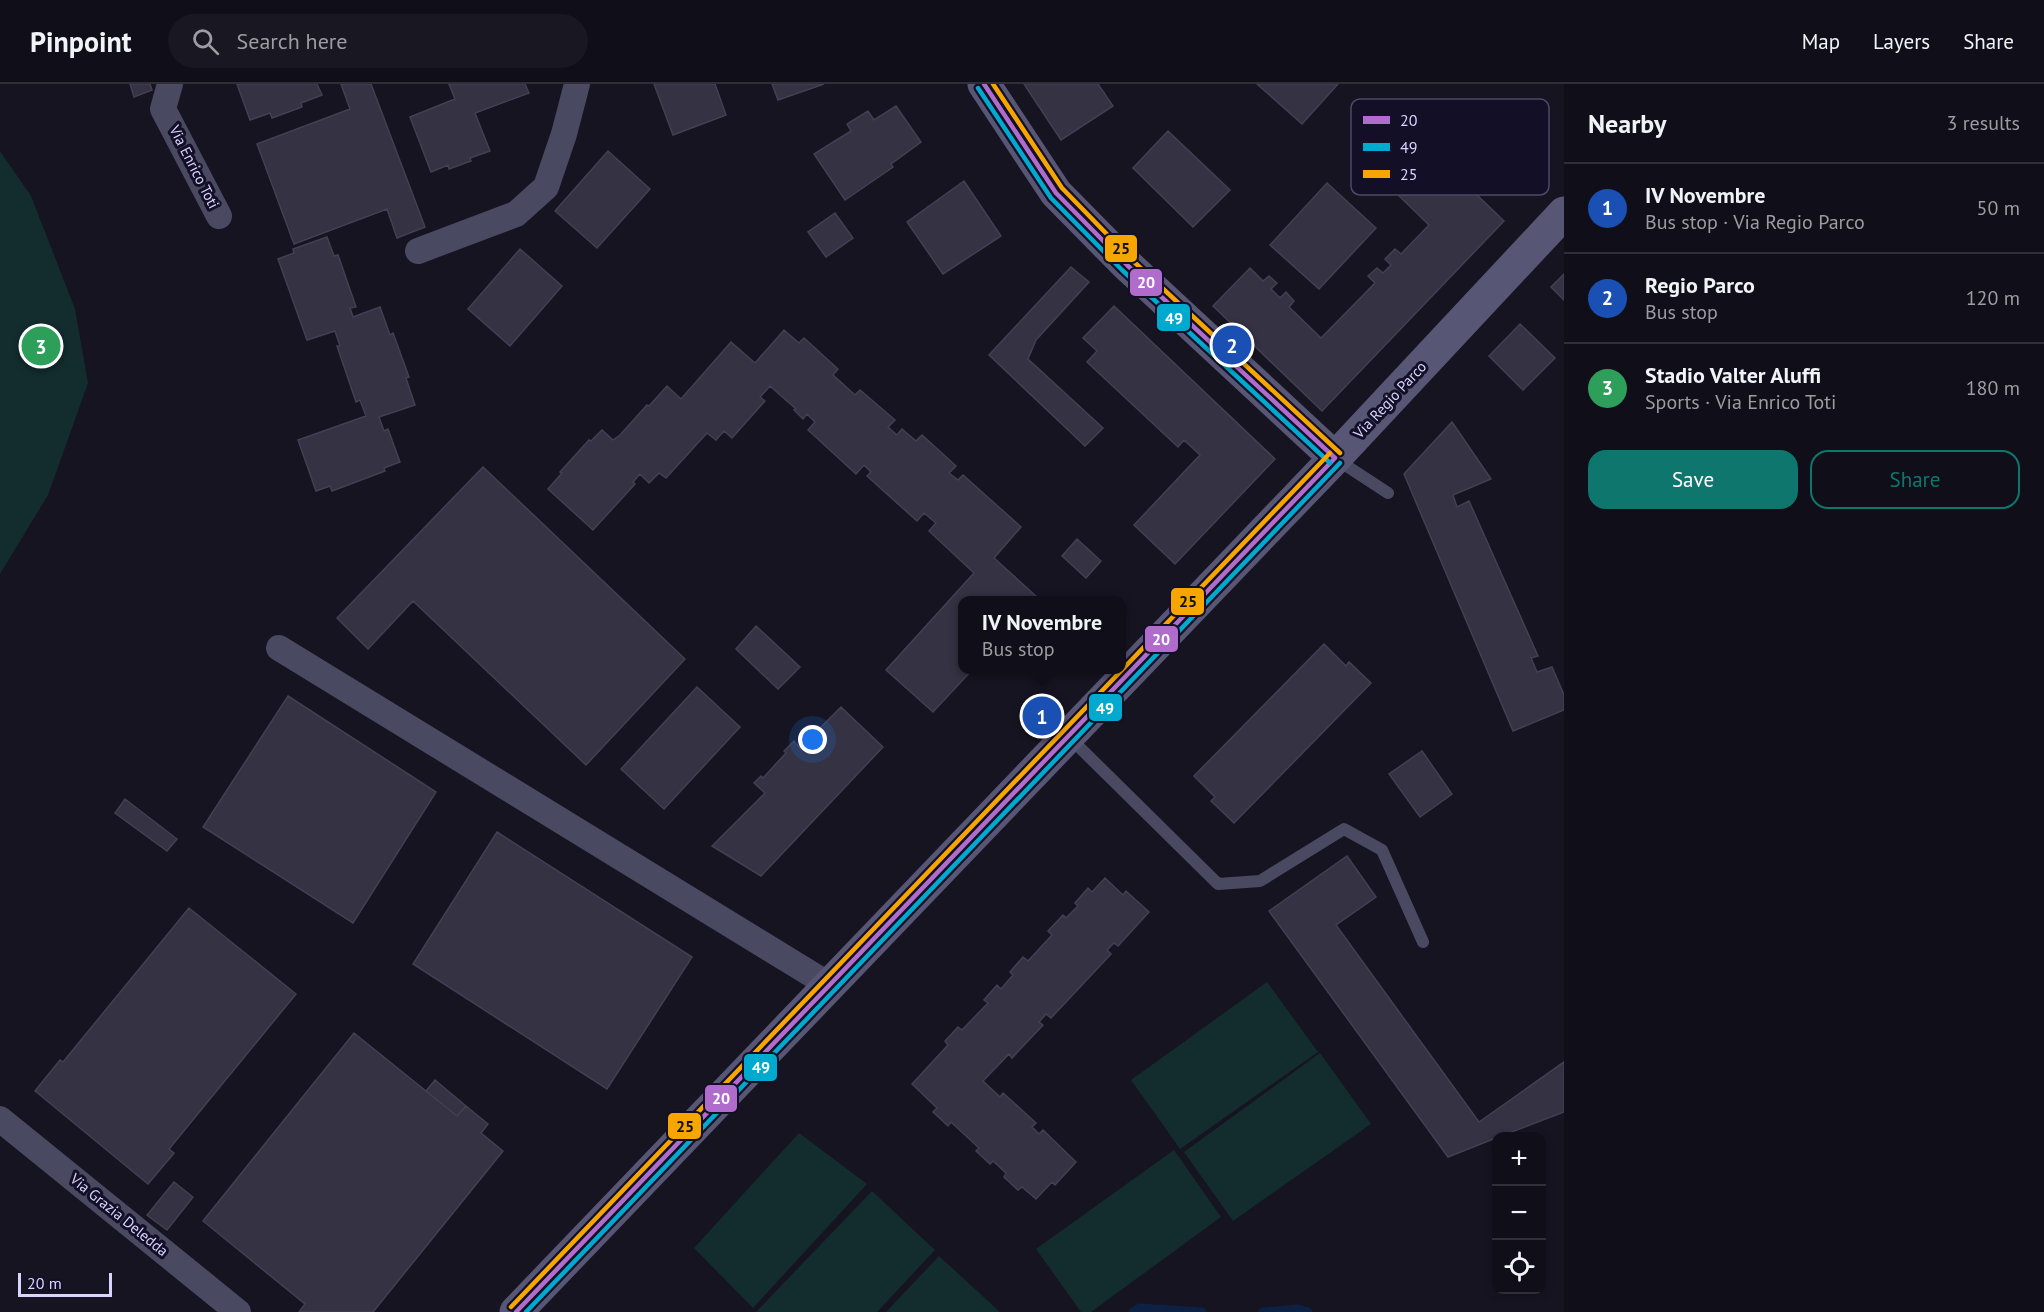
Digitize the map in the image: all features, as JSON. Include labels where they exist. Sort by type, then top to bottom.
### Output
[{"type":"street","name":"Via Enrico Toti","points":[[170,84],[163,109],[219,216]]},
{"type":"street","points":[[418,250],[516,214],[546,187],[564,134],[577,84]]},
{"type":"street","points":[[984,84],[1056,193],[1127,265],[1335,458]]},
{"type":"street","name":"Via Regio Parco","points":[[516,1312],[1335,458],[1564,213]]},
{"type":"street","points":[[279,648],[829,985]]},
{"type":"street","name":"Via Grazia Deledda","points":[[0,1119],[238,1312]]},
{"type":"lane","points":[[1335,458],[1388,493]]},
{"type":"lane","points":[[1068,736],[1218,884],[1260,881],[1344,829],[1382,850],[1423,942]]},
{"type":"green space","points":[[0,151],[31,196],[75,309],[88,383],[48,495],[0,574]]},
{"type":"green space","points":[[1267,982],[1318,1052],[1180,1149],[1131,1080]]},
{"type":"green space","points":[[1320,1053],[1371,1124],[1233,1221],[1184,1152]]},
{"type":"green space","points":[[799,1133],[867,1184],[753,1308],[694,1248]]},
{"type":"green space","points":[[1174,1150],[1221,1217],[1091,1312],[1081,1312],[1036,1249]]},
{"type":"green space","points":[[872,1191],[935,1250],[877,1312],[756,1312]]},
{"type":"green space","points":[[939,1256],[1000,1312],[886,1312]]},
{"type":"building","points":[[130,84],[150,84],[152,90],[134,97]]},
{"type":"building","points":[[237,84],[317,84],[322,95],[301,103],[302,107],[272,118],[270,113],[250,120]]},
{"type":"building","points":[[341,84],[371,84],[425,227],[397,238],[387,209],[294,244],[257,144],[350,109]]},
{"type":"building","points":[[449,84],[525,84],[529,93],[475,113],[490,151],[449,169],[448,165],[431,172],[410,117],[455,99]]},
{"type":"building","points":[[654,84],[715,84],[726,115],[673,135]]},
{"type":"building","points":[[772,84],[824,84],[778,100]]},
{"type":"building","points":[[1024,84],[1098,84],[1113,106],[1061,140]]},
{"type":"building","points":[[1257,84],[1338,84],[1302,124]]},
{"type":"building","points":[[896,106],[921,142],[891,164],[893,167],[845,200],[814,154],[851,131],[847,124],[868,111],[874,120]]},
{"type":"building","points":[[1168,131],[1230,190],[1193,227],[1133,168]]},
{"type":"building","points":[[608,151],[650,189],[597,248],[555,211]]},
{"type":"building","points":[[964,181],[1001,236],[943,274],[907,222]]},
{"type":"building","points":[[1327,183],[1376,228],[1319,289],[1270,245]]},
{"type":"building","points":[[1398,195],[1477,195],[1504,221],[1322,411],[1213,306],[1250,268],[1263,281],[1269,276],[1277,283],[1271,289],[1280,298],[1286,292],[1294,301],[1289,307],[1321,338],[1375,283],[1368,276],[1377,268],[1383,273],[1391,265],[1385,259],[1395,249],[1401,254],[1429,225]]},
{"type":"building","points":[[835,213],[853,238],[826,257],[808,232]]},
{"type":"building","points":[[327,237],[334,256],[338,255],[356,307],[350,308],[353,317],[380,307],[390,335],[393,333],[409,377],[406,378],[415,405],[379,417],[384,431],[388,429],[400,462],[384,468],[385,471],[332,491],[330,486],[316,491],[298,440],[366,416],[360,400],[356,402],[337,346],[340,346],[335,331],[307,340],[278,259],[294,253],[293,249]]},
{"type":"building","points":[[520,249],[562,286],[510,346],[468,309]]},
{"type":"building","points":[[1071,267],[1089,282],[1036,340],[1028,359],[1103,428],[1085,446],[989,355]]},
{"type":"building","points":[[1564,274],[1564,300],[1551,287]]},
{"type":"building","points":[[1114,306],[1275,459],[1175,564],[1134,525],[1200,455],[1184,440],[1178,447],[1087,362],[1097,351],[1083,338]]},
{"type":"building","points":[[1520,324],[1555,358],[1523,390],[1489,356]]},
{"type":"building","points":[[784,330],[799,343],[804,338],[838,369],[833,375],[855,395],[860,390],[895,420],[888,427],[897,435],[902,429],[916,441],[922,435],[956,466],[949,473],[958,480],[963,475],[1021,527],[994,558],[1036,596],[958,596],[958,674],[968,674],[933,712],[886,670],[974,573],[929,531],[936,523],[924,513],[917,521],[867,476],[871,472],[864,465],[856,474],[808,430],[815,422],[807,414],[803,419],[794,410],[796,409],[770,386],[760,397],[765,401],[732,438],[724,431],[716,440],[707,433],[666,478],[659,473],[649,483],[640,474],[633,482],[635,484],[593,530],[548,489],[589,440],[591,441],[602,430],[613,440],[667,386],[681,399],[731,342],[755,363]]},
{"type":"building","points":[[1452,422],[1491,479],[1453,495],[1457,507],[1469,501],[1538,656],[1531,658],[1537,672],[1552,667],[1564,695],[1564,710],[1513,731],[1404,474]]},
{"type":"building","points":[[483,467],[685,659],[586,765],[413,601],[368,649],[337,618]]},
{"type":"building","points":[[1077,539],[1101,561],[1086,578],[1062,556]]},
{"type":"building","points":[[756,626],[800,667],[778,689],[736,649]]},
{"type":"building","points":[[1324,644],[1346,666],[1349,662],[1371,683],[1234,823],[1211,801],[1215,797],[1194,776]]},
{"type":"building","points":[[697,687],[740,727],[664,809],[621,769]]},
{"type":"building","points":[[288,696],[436,792],[353,923],[203,827]]},
{"type":"building","points":[[841,707],[883,747],[761,876],[712,846],[765,793],[754,783],[761,776],[763,778],[794,741],[800,748]]},
{"type":"building","points":[[1422,751],[1452,794],[1420,817],[1389,774]]},
{"type":"building","points":[[125,799],[177,839],[167,851],[115,813]]},
{"type":"building","points":[[497,832],[692,957],[607,1089],[413,964]]},
{"type":"building","points":[[1347,856],[1376,897],[1336,925],[1479,1122],[1564,1062],[1564,1112],[1512,1132],[1492,1132],[1492,1140],[1448,1157],[1269,911]]},
{"type":"building","points":[[1105,878],[1123,895],[1126,891],[1149,912],[1118,946],[1114,943],[1107,950],[1111,954],[1051,1018],[1046,1014],[1039,1022],[1043,1025],[1012,1058],[1009,1054],[983,1081],[1000,1097],[1003,1093],[1036,1123],[1032,1127],[1039,1134],[1043,1130],[1076,1162],[1055,1185],[1052,1182],[1036,1199],[1022,1187],[1018,1190],[1004,1177],[1006,1173],[993,1161],[990,1164],[976,1151],[979,1148],[951,1122],[948,1126],[933,1112],[937,1108],[912,1084],[948,1045],[945,1041],[958,1027],[962,1030],[988,1003],[984,1000],[997,985],[1001,989],[1013,975],[1010,972],[1023,957],[1028,961],[1052,935],[1048,931],[1063,915],[1066,918],[1078,906],[1075,903],[1088,888],[1092,892]]},
{"type":"building","points":[[189,908],[296,994],[169,1149],[174,1153],[148,1184],[35,1091],[60,1060],[63,1062]]},
{"type":"building","points":[[354,1033],[457,1116],[466,1106],[488,1124],[481,1133],[503,1151],[373,1312],[299,1312],[305,1304],[203,1221]]},
{"type":"building","points":[[435,1080],[466,1106],[457,1116],[426,1091]]},
{"type":"building","points":[[174,1182],[193,1197],[167,1230],[147,1215]]},
{"type":"waterway","points":[[1133,1312],[1140,1308],[1202,1312]]},
{"type":"waterway","points":[[1263,1312],[1298,1309],[1308,1312]]},
{"type":"transit line","name":"20","points":[[984,84],[1056,193],[1127,265],[1335,458]]},
{"type":"transit line","name":"25","points":[[993,84],[1062,188],[1132,260],[1340,453]]},
{"type":"transit line","name":"49","points":[[978,88],[1051,198],[1122,270],[1330,463]]},
{"type":"transit line","name":"25","points":[[1126,666],[1330,453]]},
{"type":"transit line","name":"20","points":[[516,1312],[1335,458]]},
{"type":"transit line","name":"49","points":[[526,1312],[1340,463]]},
{"type":"transit line","name":"25","points":[[511,1307],[1118,674]]},
{"type":"place","name":"Regio Parco","points":[[1232,345]]},
{"type":"place","name":"Stadio Valter Aluffi","points":[[41,346]]},
{"type":"place","name":"IV Novembre","points":[[1042,716]]}]
